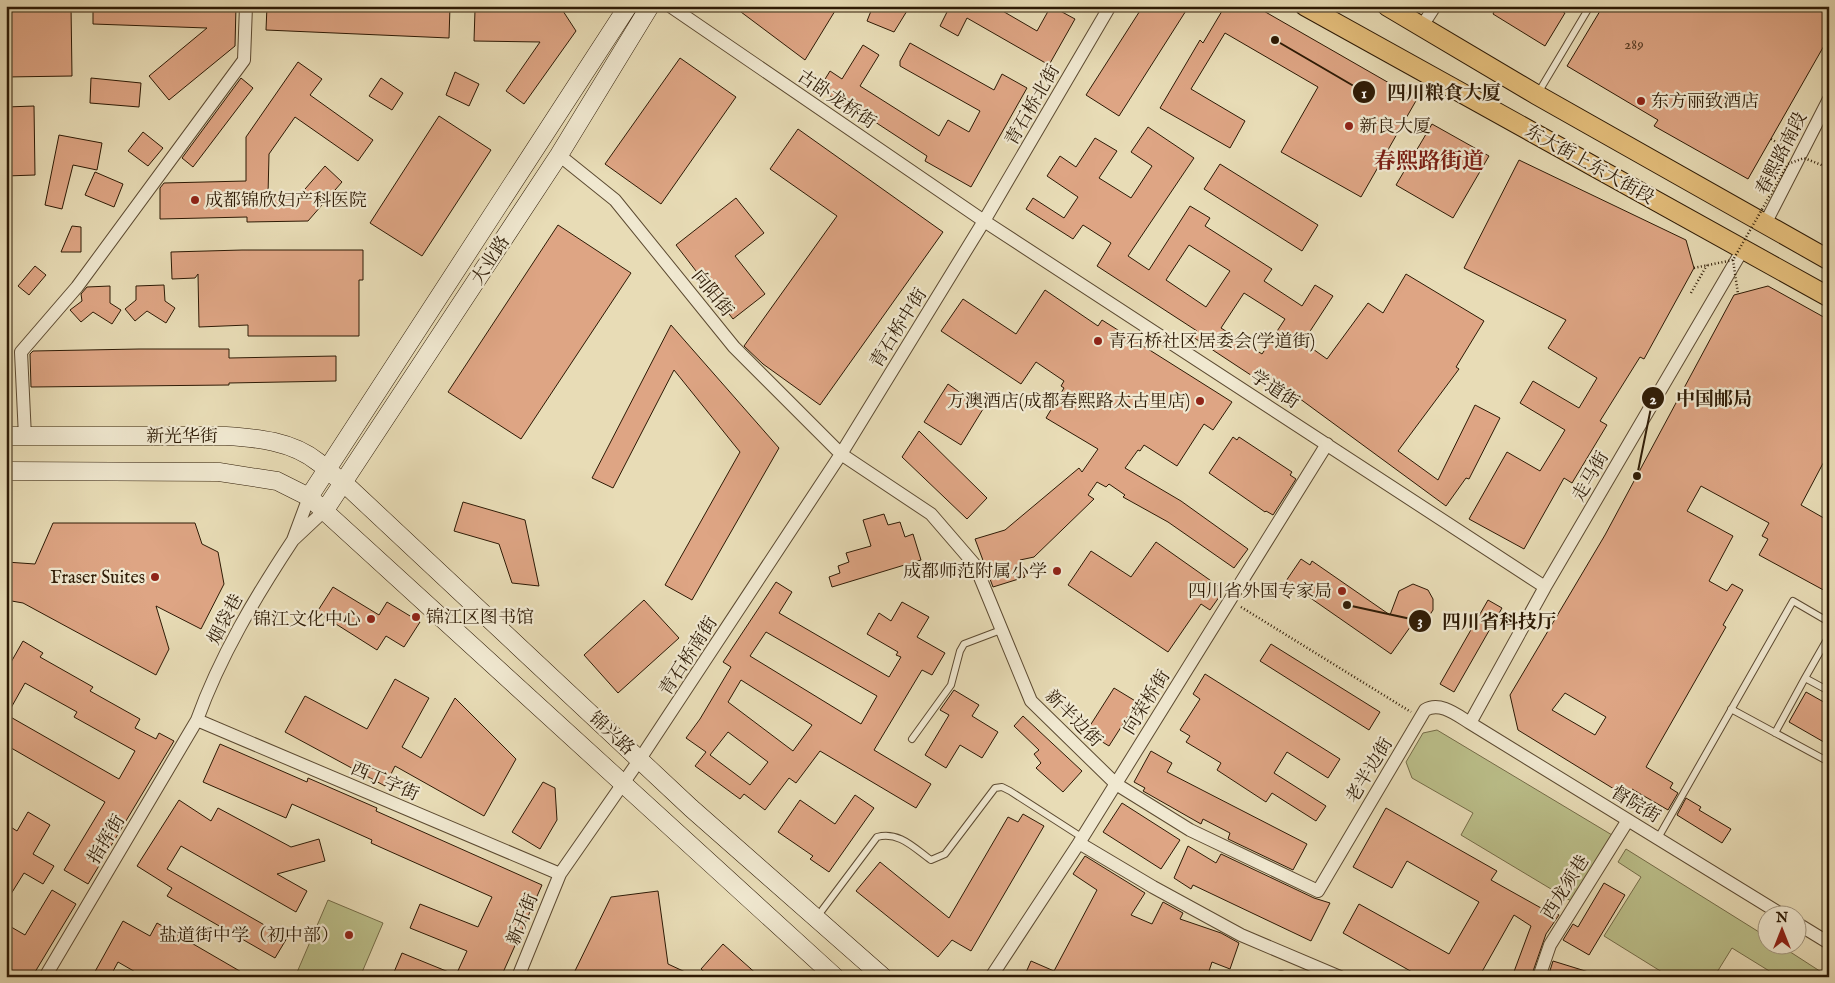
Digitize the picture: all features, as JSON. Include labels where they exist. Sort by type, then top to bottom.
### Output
[{"type":"main road","name":"大业路","points":[[309,497],[628,6]]},
{"type":"main road","name":"大业路","points":[[325,510],[345,484],[559,155],[650,6]]},
{"type":"main road","name":"东大街上东大街段","points":[[1306,6],[1738,255],[1829,297]]},
{"type":"main road","name":"东大街上东大街段","points":[[1387,6],[1536,95],[1829,260]]},
{"type":"main road","name":"新光华街","points":[[6,436],[226,436],[260,438],[296,449],[317,461],[345,484]]},
{"type":"main road","name":"新光华街","points":[[6,471],[219,472],[277,481],[309,497],[325,510]]},
{"type":"main road","name":"锦兴路","points":[[345,484],[640,760],[883,977]]},
{"type":"main road","name":"锦兴路","points":[[325,510],[835,977]]},
{"type":"street","points":[[25,437],[21,352],[77,287],[244,60],[246,6]]},
{"type":"street","name":"古卧龙桥街","points":[[670,6],[984,221]]},
{"type":"street","name":"青石桥北街","points":[[984,221],[1110,6]]},
{"type":"street","points":[[1422,26],[1435,6]]},
{"type":"street","name":"春熙路南段","points":[[1765,224],[1829,99]]},
{"type":"street","name":"向阳街","points":[[559,155],[615,200],[734,347],[842,454]]},
{"type":"street","name":"学道街","points":[[984,221],[1545,587]]},
{"type":"street","name":"青石桥中街","points":[[842,454],[984,221]]},
{"type":"street","name":"走马街","points":[[1470,723],[1545,587],[1738,255]]},
{"type":"street","name":"向荣桥街","points":[[991,977],[1081,841],[1327,444]]},
{"type":"street","name":"新半边街","points":[[842,454],[931,514],[975,565],[1031,701],[1116,784],[1190,830],[1318,891]]},
{"type":"street","name":"青石桥南街","points":[[560,874],[640,760],[842,454]]},
{"type":"street","points":[[293,540],[309,497]]},
{"type":"street","points":[[293,540],[325,510]]},
{"type":"street","name":"烟袋巷","points":[[197,720],[210,685],[266,581],[293,540]]},
{"type":"street","points":[[1420,718],[1425,710],[1431,706],[1446,709],[1470,723]]},
{"type":"street","name":"老半边街","points":[[1318,891],[1420,718]]},
{"type":"street","name":"西丁字街","points":[[197,720],[560,874]]},
{"type":"street","name":"指挥街","points":[[45,977],[197,720]]},
{"type":"street","name":"督院街","points":[[1470,723],[1768,906]]},
{"type":"street","name":"西龙须巷","points":[[1539,977],[1550,944],[1628,820]]},
{"type":"street","points":[[1081,841],[1152,887],[1241,935],[1340,977]]},
{"type":"street","name":"新开街","points":[[518,977],[560,874]]},
{"type":"street","points":[[1808,930],[1829,943]]},
{"type":"lane","points":[[1536,95],[1590,6]]},
{"type":"lane","points":[[1658,838],[1793,601],[1829,622]]},
{"type":"lane","points":[[912,739],[951,685],[960,651],[964,644],[1002,630]]},
{"type":"lane","points":[[1775,733],[1829,636]]},
{"type":"lane","points":[[1806,678],[1829,691]]},
{"type":"lane","points":[[1731,709],[1829,762]]},
{"type":"lane","points":[[816,918],[877,837],[887,834],[898,836],[931,860],[938,859],[945,854],[994,788],[1002,787],[1010,790],[1081,841]]},
{"type":"lane","points":[[1273,977],[1281,974],[1288,977]]},
{"type":"path","points":[[1771,139],[1784,147],[1788,164]]},
{"type":"path","points":[[1738,294],[1738,255],[1788,164],[1804,158],[1829,168]]},
{"type":"path","points":[[1694,268],[1738,255]]},
{"type":"path","points":[[1691,293],[1706,265]]},
{"type":"path","points":[[1230,600],[1420,718]]},
{"type":"green space","points":[[1437,730],[1612,835],[1571,901],[1461,835],[1473,813],[1412,778],[1406,762],[1423,733]]},
{"type":"green space","points":[[1626,849],[1758,931],[1758,956],[1796,956],[1829,977],[1779,977],[1732,948],[1714,977],[1670,977],[1604,936],[1641,877],[1618,862]]},
{"type":"green space","points":[[328,900],[383,923],[360,977],[295,977]]},
{"type":"building","points":[[6,6],[71,6],[72,76],[6,77]]},
{"type":"building","points":[[93,6],[236,6],[235,46],[169,100],[149,76],[207,28],[93,24]]},
{"type":"building","points":[[267,6],[450,6],[449,38],[266,30]]},
{"type":"building","points":[[733,6],[838,6],[805,60]]},
{"type":"building","points":[[873,6],[910,6],[894,32],[867,21]]},
{"type":"building","points":[[946,6],[994,6],[1037,31],[1051,6],[1075,19],[1049,65],[967,18],[958,36],[940,26],[949,8]]},
{"type":"building","points":[[1143,6],[1189,6],[1119,116],[1086,95]]},
{"type":"building","points":[[1225,6],[1255,6],[1417,99],[1361,197],[1281,152],[1318,87],[1225,33],[1191,89],[1245,121],[1230,148],[1160,108],[1200,40],[1203,43]]},
{"type":"building","points":[[1497,6],[1553,6],[1565,13],[1545,46],[1493,14]]},
{"type":"building","points":[[1603,6],[1829,6],[1829,37],[1748,179],[1654,126],[1658,120],[1567,66]]},
{"type":"building","points":[[475,10],[563,11],[576,31],[524,104],[506,91],[540,42],[474,41]]},
{"type":"building","points":[[910,43],[994,90],[1002,74],[1027,88],[971,187],[925,161],[927,156],[869,118],[819,89],[830,71],[842,79],[863,45],[879,55],[860,86],[939,136],[948,120],[969,132],[980,111],[900,66],[900,61]]},
{"type":"building","points":[[680,58],[736,97],[661,204],[605,164]]},
{"type":"building","points":[[298,62],[322,79],[310,95],[373,140],[358,161],[295,117],[269,154],[268,195],[299,196],[325,166],[342,182],[308,221],[247,222],[247,217],[160,219],[160,188],[164,183],[246,181],[246,137]]},
{"type":"building","points":[[455,72],[479,84],[469,106],[446,95]]},
{"type":"building","points":[[91,78],[141,83],[139,107],[90,103]]},
{"type":"building","points":[[241,78],[253,88],[193,167],[182,158]]},
{"type":"building","points":[[381,78],[403,93],[392,110],[369,96]]},
{"type":"building","points":[[34,106],[35,175],[6,176],[6,107]]},
{"type":"building","points":[[439,116],[491,150],[422,256],[370,223]]},
{"type":"building","points":[[1432,124],[1489,156],[1453,218],[1396,185]]},
{"type":"building","points":[[1148,127],[1194,158],[1128,256],[1149,270],[1190,206],[1210,218],[1205,226],[1272,269],[1264,281],[1302,306],[1315,285],[1333,296],[1303,342],[1327,359],[1368,303],[1383,313],[1406,274],[1484,321],[1456,367],[1459,369],[1398,451],[1438,480],[1475,405],[1500,418],[1469,479],[1466,478],[1446,506],[1277,382],[1272,389],[1193,337],[1197,331],[1097,266],[1111,243],[1083,225],[1073,239],[1026,209],[1033,198],[1064,218],[1078,197],[1047,176],[1060,156],[1076,167],[1095,138],[1117,151],[1099,178],[1131,198],[1152,166],[1131,152]],"holes":[[[1189,245],[1230,271],[1206,307],[1166,280]],[[1244,293],[1285,319],[1262,354],[1221,328]]]},
{"type":"building","points":[[798,129],[943,232],[820,405],[763,364],[744,346],[837,216],[770,169]]},
{"type":"building","points":[[143,132],[163,148],[148,166],[128,151]]},
{"type":"building","points":[[59,135],[102,143],[97,170],[73,165],[62,209],[45,205]]},
{"type":"building","points":[[1519,160],[1686,240],[1694,268],[1644,359],[1640,357],[1600,421],[1607,425],[1572,483],[1564,478],[1524,549],[1469,519],[1507,452],[1540,471],[1565,430],[1520,403],[1533,381],[1579,408],[1597,378],[1548,348],[1566,320],[1464,268]]},
{"type":"building","points":[[1220,164],[1318,225],[1302,251],[1204,189]]},
{"type":"building","points":[[95,172],[123,184],[114,207],[85,195]]},
{"type":"building","points":[[736,198],[764,233],[735,256],[765,294],[733,319],[676,245]]},
{"type":"building","points":[[558,225],[631,273],[521,439],[448,392]]},
{"type":"building","points":[[72,226],[81,227],[81,252],[61,252]]},
{"type":"building","points":[[363,250],[363,280],[359,280],[359,336],[248,336],[248,325],[199,327],[198,274],[195,278],[172,279],[171,252]]},
{"type":"building","points":[[35,266],[46,275],[29,295],[18,286]]},
{"type":"building","points":[[164,285],[165,301],[175,308],[166,323],[147,311],[135,321],[125,309],[136,300],[136,286]]},
{"type":"building","points":[[110,286],[110,303],[121,310],[112,324],[93,312],[81,322],[70,310],[82,301],[81,294],[87,287]]},
{"type":"building","points":[[1768,286],[1829,320],[1829,452],[1801,505],[1829,521],[1829,593],[1759,555],[1768,539],[1762,536],[1769,523],[1701,486],[1687,511],[1733,536],[1709,581],[1727,591],[1732,584],[1743,590],[1723,625],[1726,627],[1646,767],[1673,783],[1670,788],[1678,793],[1668,810],[1632,789],[1627,797],[1518,730],[1510,695],[1605,535],[1734,295]],"holes":[[[1565,693],[1606,717],[1595,735],[1552,710]]]},
{"type":"building","points":[[1045,290],[1098,326],[1102,320],[1232,402],[1213,430],[1204,424],[1177,466],[1144,445],[1125,468],[1181,501],[1248,549],[1234,568],[1168,522],[1123,497],[1125,495],[1109,484],[1106,487],[1097,482],[1088,495],[1094,499],[1034,557],[1020,560],[1025,577],[993,587],[975,539],[1005,530],[1079,468],[1082,472],[1098,449],[1046,418],[1064,388],[1061,386],[1064,381],[1036,362],[1021,384],[941,331],[963,299],[1016,334]]},
{"type":"building","points":[[671,325],[779,448],[692,600],[665,585],[740,452],[674,370],[613,488],[592,478]]},
{"type":"building","points":[[229,349],[229,358],[336,356],[336,381],[229,383],[229,385],[31,387],[30,354],[33,351]]},
{"type":"building","points":[[948,384],[983,409],[961,445],[924,422]]},
{"type":"building","points":[[919,431],[987,498],[967,519],[902,457]]},
{"type":"building","points":[[1233,437],[1237,440],[1239,437],[1292,472],[1290,475],[1296,479],[1273,515],[1265,512],[1209,473]]},
{"type":"building","points":[[463,502],[525,520],[539,586],[512,583],[499,544],[454,531]]},
{"type":"building","points":[[884,514],[888,525],[900,522],[905,537],[913,534],[921,560],[832,587],[829,577],[840,573],[838,566],[849,562],[846,553],[871,546],[863,520]]},
{"type":"building","points":[[53,523],[195,523],[202,544],[218,552],[224,584],[201,629],[156,606],[169,649],[156,675],[23,603],[6,600],[6,562],[35,564]]},
{"type":"building","points":[[1156,542],[1224,590],[1210,610],[1201,604],[1168,652],[1068,585],[1091,551],[1131,577]]},
{"type":"building","points":[[1301,559],[1310,565],[1312,561],[1390,615],[1399,591],[1413,584],[1428,590],[1433,599],[1433,610],[1427,619],[1413,623],[1391,654],[1286,581]]},
{"type":"building","points":[[776,582],[792,592],[779,613],[889,677],[901,657],[896,655],[898,652],[867,634],[879,613],[891,621],[902,602],[929,617],[917,637],[945,653],[932,675],[922,670],[874,750],[931,784],[916,808],[820,751],[796,783],[789,778],[765,810],[744,794],[740,799],[695,766],[706,752],[686,738],[700,719],[731,667],[723,662]],"holes":[[[766,632],[877,696],[861,724],[750,656]],[[741,680],[812,725],[793,751],[728,702]],[[728,732],[768,762],[750,785],[710,755]]]},
{"type":"building","name":"锦江文化中心","points":[[333,587],[379,615],[387,602],[420,622],[404,647],[386,636],[377,650],[317,612]]},
{"type":"building","points":[[644,600],[679,638],[618,693],[584,655]]},
{"type":"building","points":[[1488,600],[1502,608],[1454,692],[1440,684]]},
{"type":"building","points":[[23,641],[43,653],[40,657],[93,687],[90,691],[140,719],[135,728],[156,739],[159,733],[174,741],[88,884],[64,870],[105,802],[6,745],[6,671]],"holes":[[[25,683],[77,712],[74,717],[135,751],[119,779],[7,715]]]},
{"type":"building","points":[[1271,644],[1380,712],[1369,730],[1260,661]]},
{"type":"building","points":[[1205,674],[1340,759],[1328,778],[1287,752],[1274,773],[1326,806],[1316,821],[1272,793],[1266,802],[1217,770],[1221,763],[1186,742],[1190,736],[1180,730],[1200,699],[1193,694]]},
{"type":"building","points":[[395,679],[429,698],[402,747],[421,758],[455,698],[516,759],[484,816],[395,766],[385,786],[285,732],[305,696],[367,729]]},
{"type":"building","points":[[1114,688],[1137,702],[1109,746],[1086,732]]},
{"type":"building","points":[[954,690],[979,705],[972,716],[998,732],[982,758],[960,745],[946,768],[925,755],[949,715],[940,710]]},
{"type":"building","points":[[1806,692],[1829,705],[1829,745],[1789,722]]},
{"type":"building","points":[[1023,716],[1082,771],[1063,792],[1036,768],[1041,763],[1034,754],[1039,750],[1014,726]]},
{"type":"building","points":[[220,744],[307,782],[308,778],[377,808],[376,811],[542,885],[501,977],[392,977],[402,953],[456,975],[467,951],[410,928],[420,904],[478,927],[492,897],[371,843],[372,840],[292,804],[286,818],[203,782]]},
{"type":"building","points":[[1151,751],[1172,763],[1167,772],[1307,844],[1293,870],[1228,839],[1230,833],[1203,819],[1201,824],[1143,791],[1145,788],[1134,782]]},
{"type":"building","points":[[543,782],[555,788],[557,820],[540,849],[512,832]]},
{"type":"building","points":[[855,795],[874,808],[829,872],[810,859],[813,856],[778,832],[800,800],[835,824]]},
{"type":"building","points":[[1686,798],[1701,807],[1699,810],[1731,829],[1722,843],[1677,815]]},
{"type":"building","points":[[179,800],[211,821],[218,808],[291,847],[319,839],[325,861],[277,874],[307,891],[296,912],[181,846],[167,869],[287,938],[275,958],[167,896],[172,888],[137,866]]},
{"type":"building","points":[[1122,803],[1180,840],[1161,869],[1103,832]]},
{"type":"building","points":[[1386,808],[1497,871],[1491,880],[1541,908],[1543,906],[1559,915],[1546,934],[1531,977],[1512,977],[1531,926],[1514,915],[1479,977],[1421,977],[1343,933],[1359,904],[1449,954],[1479,902],[1407,861],[1392,888],[1353,867]]},
{"type":"building","points":[[28,812],[50,825],[33,854],[54,866],[43,884],[24,873],[6,902],[6,824],[17,831]]},
{"type":"building","points":[[1023,814],[1044,826],[971,951],[952,940],[938,957],[856,891],[880,862],[949,918],[1008,817],[1018,822]]},
{"type":"building","points":[[1188,846],[1216,863],[1221,854],[1314,898],[1330,903],[1311,941],[1193,885],[1191,889],[1174,878]]},
{"type":"building","points":[[1085,856],[1145,893],[1131,915],[1152,924],[1163,902],[1183,913],[1180,919],[1221,933],[1239,943],[1230,969],[1212,962],[1207,977],[1024,977],[1031,961],[1054,971],[1097,890],[1073,874]]},
{"type":"building","points":[[1604,883],[1625,895],[1589,955],[1563,940],[1573,924],[1578,927]]},
{"type":"building","points":[[52,890],[76,904],[32,977],[6,977],[6,924],[25,935]]},
{"type":"building","points":[[658,891],[668,964],[696,977],[572,977],[611,897]]},
{"type":"building","points":[[123,921],[150,936],[157,923],[250,977],[144,977],[118,962],[110,977],[92,977]]},
{"type":"building","points":[[723,944],[760,977],[710,977],[701,969]]},
{"type":"building","points":[[1553,961],[1595,974],[1595,977],[1548,977]]},
{"type":"place","name":"四川粮食大厦","points":[[1275,40]]},
{"type":"place","name":"东方丽致酒店","points":[[1641,101]]},
{"type":"place","name":"新良大厦","points":[[1349,126]]},
{"type":"place","name":"成都锦欣妇产科医院","points":[[195,200]]},
{"type":"place","name":"青石桥社区居委会(学道街)","points":[[1098,341]]},
{"type":"place","name":"万澳酒店(成都春熙路太古里店)","points":[[1200,401]]},
{"type":"place","name":"中国邮局","points":[[1637,476]]},
{"type":"place","name":"成都师范附属小学","points":[[1057,571]]},
{"type":"place","name":"Fraser Suites","points":[[155,577]]},
{"type":"place","name":"四川省外国专家局","points":[[1342,591]]},
{"type":"place","name":"四川省科技厅","points":[[1347,605]]},
{"type":"place","name":"锦江区图书馆","points":[[416,617]]},
{"type":"place","name":"锦江文化中心","points":[[371,619]]},
{"type":"place","name":"盐道街中学（初中部）","points":[[349,935]]},
{"type":"district","name":"春熙路街道","points":[[1429,160]]}]
